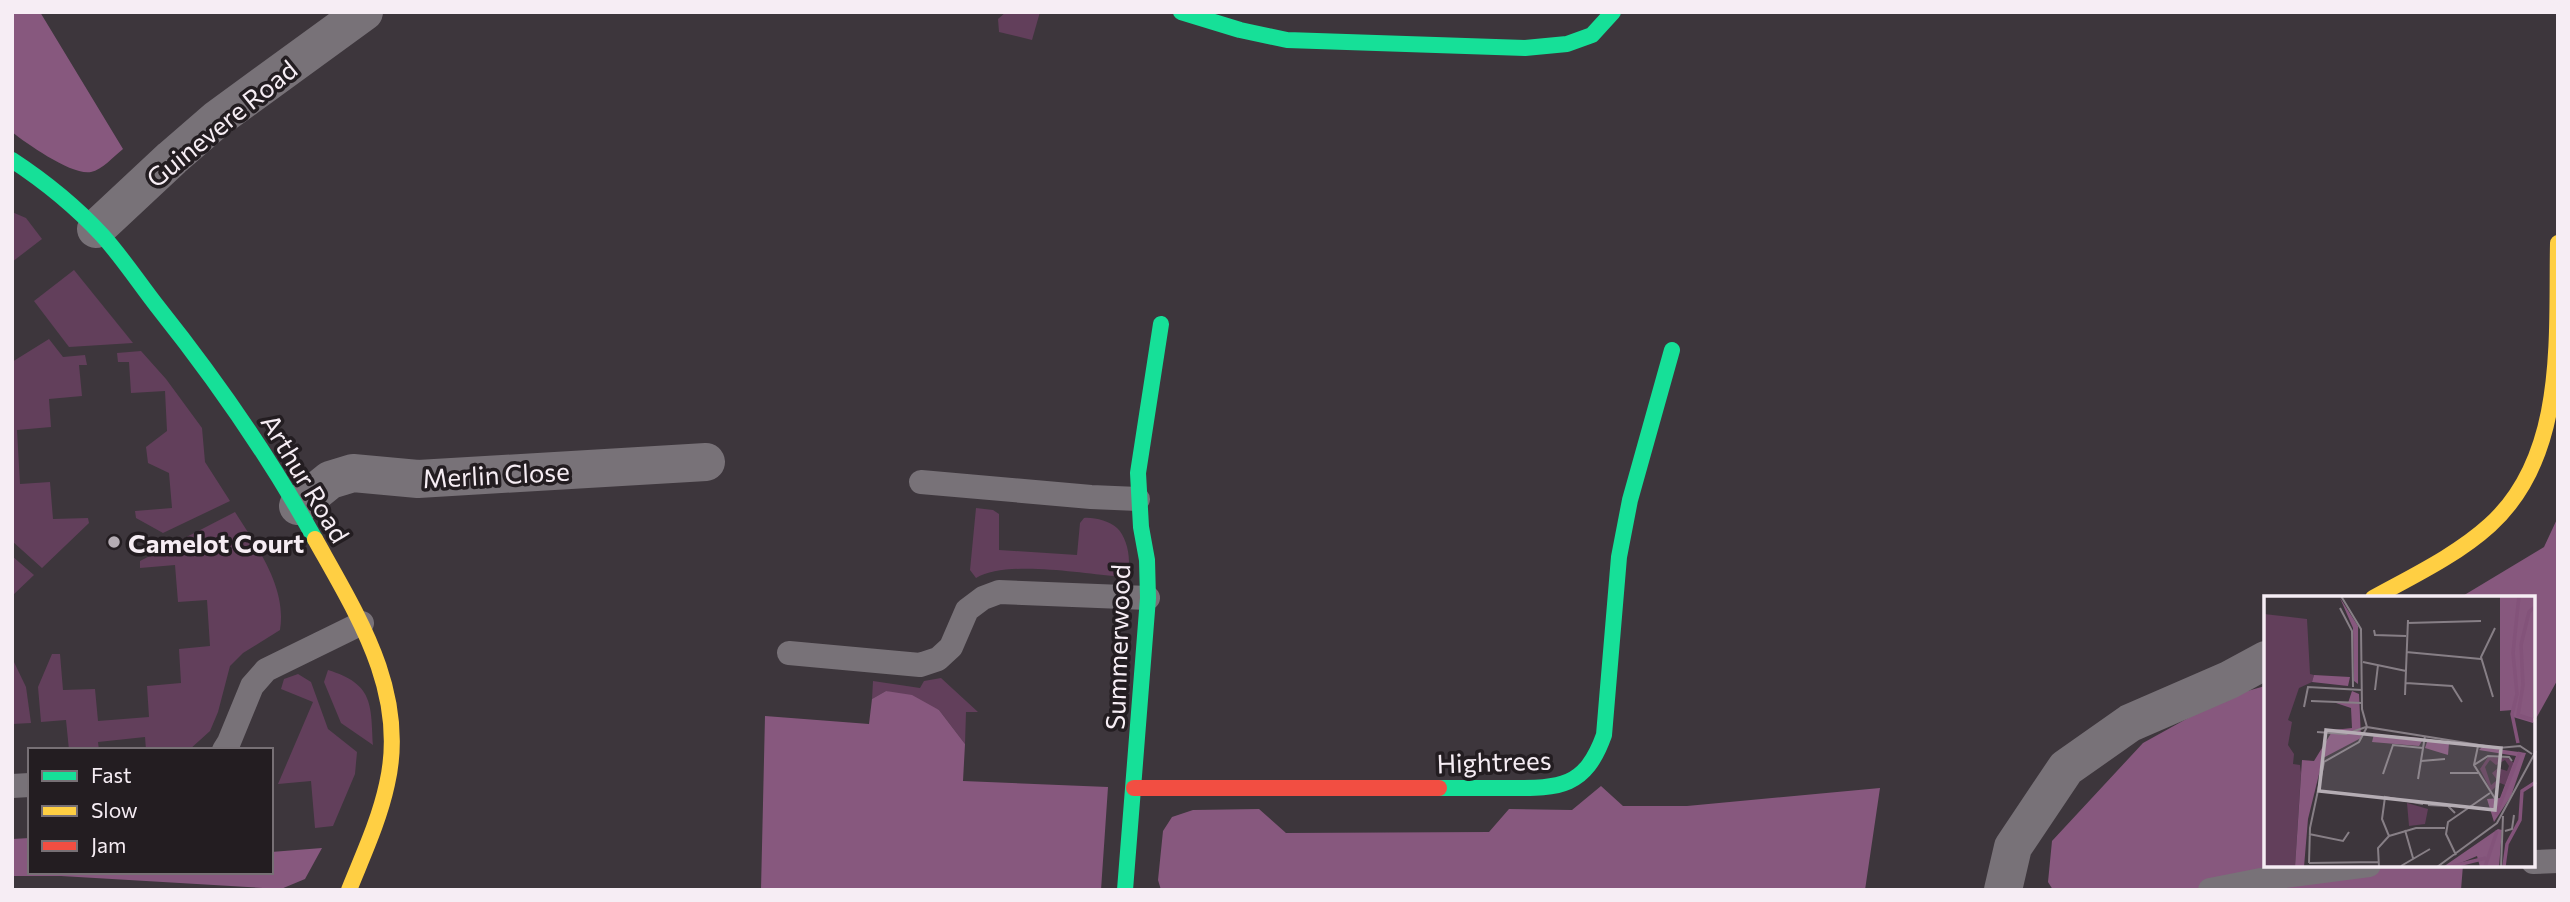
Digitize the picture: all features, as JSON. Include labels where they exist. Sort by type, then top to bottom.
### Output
[{"type":"street","points":[[1181,12],[1240,30],[1287,40],[1525,48],[1567,44],[1592,35],[1613,12]]},
{"type":"street","name":"Guinevere Road","points":[[96,229],[217,119],[352,15]]},
{"type":"street","name":"Arthur Road","points":[[12,160],[61,196],[96,229],[224,391],[298,506],[362,623],[383,672],[389,694],[394,741],[393,764],[380,812],[349,890]]},
{"type":"street","points":[[2375,596],[2459,548],[2493,523],[2525,485],[2548,426],[2555,344],[2558,243]]},
{"type":"street","name":"Summerwood","points":[[1125,890],[1148,598],[1147,559],[1138,499],[1138,473],[1161,324]]},
{"type":"street","name":"Hightrees","points":[[1134,788],[1553,788],[1576,779],[1596,758],[1604,734],[1619,557],[1630,500],[1672,350]]},
{"type":"street","name":"Merlin Close","points":[[298,506],[330,480],[353,473],[418,479],[706,462]]},
{"type":"street","points":[[2003,890],[2013,847],[2066,768],[2130,723],[2229,680],[2264,661]]},
{"type":"lane","points":[[921,482],[1138,499]]},
{"type":"lane","points":[[789,653],[920,665],[938,659],[951,647],[967,610],[983,598],[999,592],[1148,598]]},
{"type":"lane","points":[[225,748],[252,686],[266,670],[362,623]]},
{"type":"lane","points":[[2535,862],[2558,861]]},
{"type":"lane","points":[[2210,890],[2271,878],[2354,867]]},
{"type":"shaded area","points":[[12,12],[40,12],[123,149],[99,169],[83,172],[73,169],[50,158],[12,132]]},
{"type":"shaded area","points":[[1006,12],[1040,12],[1032,40],[999,32],[998,19]]},
{"type":"shaded area","points":[[12,212],[26,218],[42,239],[12,262]]},
{"type":"shaded area","points":[[74,270],[133,343],[69,347],[34,301]]},
{"type":"shaded area","points":[[49,339],[63,357],[85,355],[87,365],[79,365],[82,396],[49,399],[51,427],[17,430],[20,484],[50,482],[53,519],[88,518],[89,523],[42,568],[12,541],[12,362]]},
{"type":"shaded area","points":[[141,351],[166,379],[202,428],[205,462],[230,501],[163,533],[136,518],[135,511],[172,508],[169,473],[148,463],[146,447],[167,431],[165,391],[131,393],[129,362],[118,362],[117,353]]},
{"type":"shaded area","points":[[976,508],[993,510],[999,514],[999,550],[1077,555],[1080,523],[1084,518],[1106,521],[1121,532],[1126,543],[1129,556],[1127,572],[1115,576],[1024,569],[989,573],[976,578],[970,570]]},
{"type":"shaded area","points":[[235,512],[261,553],[275,583],[281,614],[280,630],[243,653],[230,666],[210,731],[191,748],[146,748],[145,737],[98,742],[99,748],[69,748],[66,720],[41,722],[38,687],[52,654],[60,654],[63,690],[95,689],[98,721],[149,717],[147,686],[181,683],[179,649],[210,646],[207,600],[178,602],[175,565],[140,568],[140,561]]},
{"type":"shaded area","points":[[2558,517],[2558,679],[2535,720],[2535,596],[2463,596],[2544,547]]},
{"type":"shaded area","points":[[12,556],[34,575],[12,596]]},
{"type":"shaded area","points":[[12,658],[26,687],[31,723],[12,724]]},
{"type":"shaded area","points":[[328,670],[354,682],[367,697],[373,745],[341,723],[324,682]]},
{"type":"shaded area","points":[[298,674],[311,682],[328,729],[357,752],[355,774],[333,826],[315,828],[311,781],[278,784],[313,702],[281,689],[284,679]]},
{"type":"shaded area","points":[[941,678],[978,712],[966,712],[965,744],[939,710],[886,691],[872,699],[873,681],[920,688],[924,681]]},
{"type":"shaded area","points":[[2264,686],[2264,867],[2463,867],[2461,890],[2053,890],[2048,882],[2052,841],[2143,743],[2226,697]]},
{"type":"shaded area","points":[[886,691],[912,695],[939,710],[965,744],[963,781],[1108,787],[1101,890],[761,890],[765,716],[869,724],[872,699]]},
{"type":"shaded area","points":[[1601,786],[1623,806],[1687,806],[1880,788],[1865,890],[1161,890],[1158,880],[1163,831],[1172,817],[1193,810],[1259,809],[1286,833],[1489,832],[1509,809],[1572,810]]},
{"type":"shaded area","points":[[28,838],[28,874],[273,874],[273,852],[322,848],[305,879],[281,889],[61,876],[12,876],[12,839]]},
{"type":"traffic: fast","points":[[1181,12],[1240,30],[1287,40],[1525,48],[1567,44],[1592,35],[1613,12]]},
{"type":"traffic: fast","points":[[12,160],[70,204],[116,252],[241,419],[315,539]]},
{"type":"traffic: fast","points":[[1125,890],[1148,598],[1138,473],[1161,324]]},
{"type":"traffic: fast","points":[[1439,788],[1528,788],[1557,785],[1579,775],[1597,752],[1604,735],[1619,557],[1630,500],[1672,350]]},
{"type":"traffic: slow","points":[[2377,596],[2434,565],[2477,536],[2515,497],[2533,465],[2545,430],[2552,393],[2556,355],[2558,243]]},
{"type":"traffic: slow","points":[[315,539],[362,626],[375,656],[391,718],[392,751],[384,798],[349,890]]},
{"type":"traffic: jam","points":[[1134,788],[1439,788]]},
{"type":"place","name":"Camelot Court","points":[[114,542]]}]
